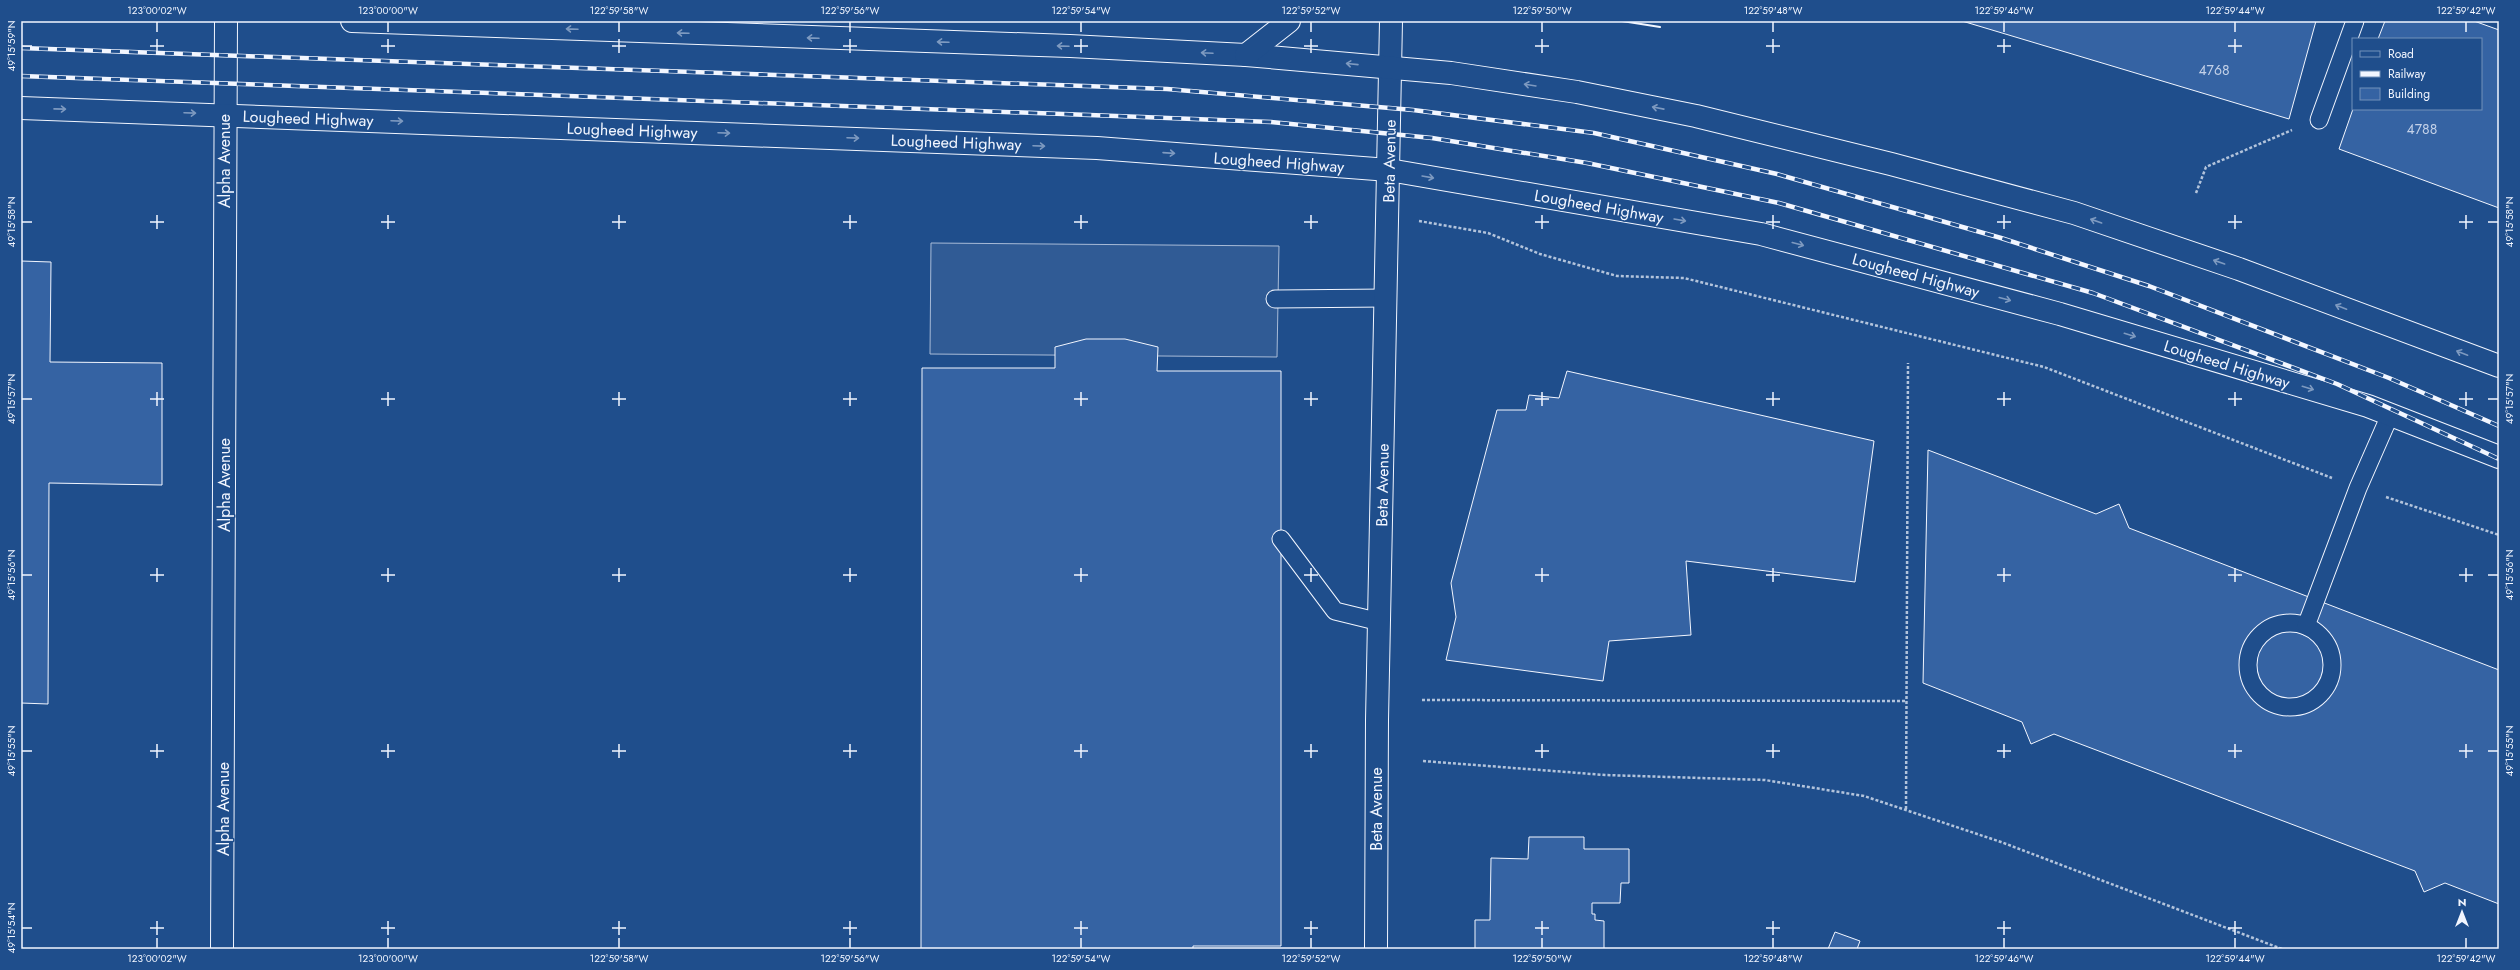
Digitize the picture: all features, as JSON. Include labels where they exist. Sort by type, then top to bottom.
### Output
[{"type":"main road","name":"Alpha Avenue","points":[[222,949],[225,520],[224,114],[226,21]]},
{"type":"main road","points":[[352,21],[1070,46],[1246,55],[1451,73],[1577,92],[1696,116],[1898,166],[2082,216],[2239,269],[2499,366]]},
{"type":"main road","points":[[1246,55],[1288,21]]},
{"type":"main road","name":"Beta Avenue","points":[[1376,949],[1380,622],[1391,21]]},
{"type":"main road","name":"Lougheed Highway","points":[[21,108],[224,114],[1097,148],[1389,170],[1761,234],[2060,314],[2390,415],[2499,456]]},
{"type":"lane","points":[[2319,120],[2355,21]]},
{"type":"lane","points":[[1275,299],[1386,298]]},
{"type":"lane","points":[[2306,626],[2358,488],[2390,415]]},
{"type":"lane","points":[[1282,539],[1335,611],[1380,622]]},
{"type":"lane","points":[[2292,623],[2306,626],[2318,633],[2326,644],[2332,657],[2332,671],[2328,684],[2319,695],[2308,703],[2295,707],[2281,707],[2268,702],[2257,692],[2250,680],[2247,666],[2249,652],[2255,640],[2266,630],[2279,624],[2292,623]]},
{"type":"path","points":[[2196,193],[2206,167],[2283,133]]},
{"type":"path","points":[[1488,233],[1540,254],[1617,276],[1684,278],[2044,367],[2358,488],[2499,535]]},
{"type":"path","points":[[1906,809],[1908,363]]},
{"type":"path","points":[[1422,700],[1906,701]]},
{"type":"path","points":[[1423,762],[1605,776],[1765,780],[1864,796],[2001,842],[2282,949]]},
{"type":"shaded area","points":[[931,243],[1279,246],[1277,357],[930,354]]},
{"type":"building","points":[[1962,21],[2316,21],[2289,119]]},
{"type":"building","points":[[2385,21],[2474,21],[2499,30],[2499,208],[2339,149],[2353,110],[2482,110],[2482,38],[2378,38]]},
{"type":"building","points":[[21,261],[51,262],[50,362],[162,363],[162,485],[49,483],[48,704],[21,703]]},
{"type":"building","points":[[1086,339],[1125,339],[1158,347],[1157,371],[1281,371],[1281,946],[1193,946],[1193,949],[921,949],[922,368],[1055,368],[1055,347]]},
{"type":"building","points":[[1567,371],[1874,441],[1855,582],[1686,561],[1691,635],[1609,641],[1603,681],[1446,660],[1456,617],[1451,583],[1497,410],[1526,410],[1529,395],[1559,398]]},
{"type":"building","points":[[1928,450],[2096,514],[2119,504],[2129,528],[2499,670],[2499,904],[2445,883],[2424,892],[2415,871],[2054,734],[2031,744],[2022,722],[1923,683]]},
{"type":"building","points":[[1529,837],[1584,837],[1584,849],[1629,849],[1629,883],[1621,883],[1620,903],[1592,903],[1592,914],[1595,914],[1595,920],[1604,921],[1604,949],[1475,949],[1475,920],[1490,920],[1491,858],[1528,859]]},
{"type":"building","points":[[1835,932],[1860,941],[1857,949],[1828,949]]},
{"type":"railway","points":[[21,48],[1167,89],[1413,110],[1594,133],[1777,174],[2001,238],[2149,286],[2389,378],[2499,426]]},
{"type":"railway","points":[[21,76],[1271,122],[1432,138],[1587,163],[1779,203],[2093,293],[2337,384],[2499,459]]},
{"type":"wall","points":[[1622,21],[1660,27]]}]
